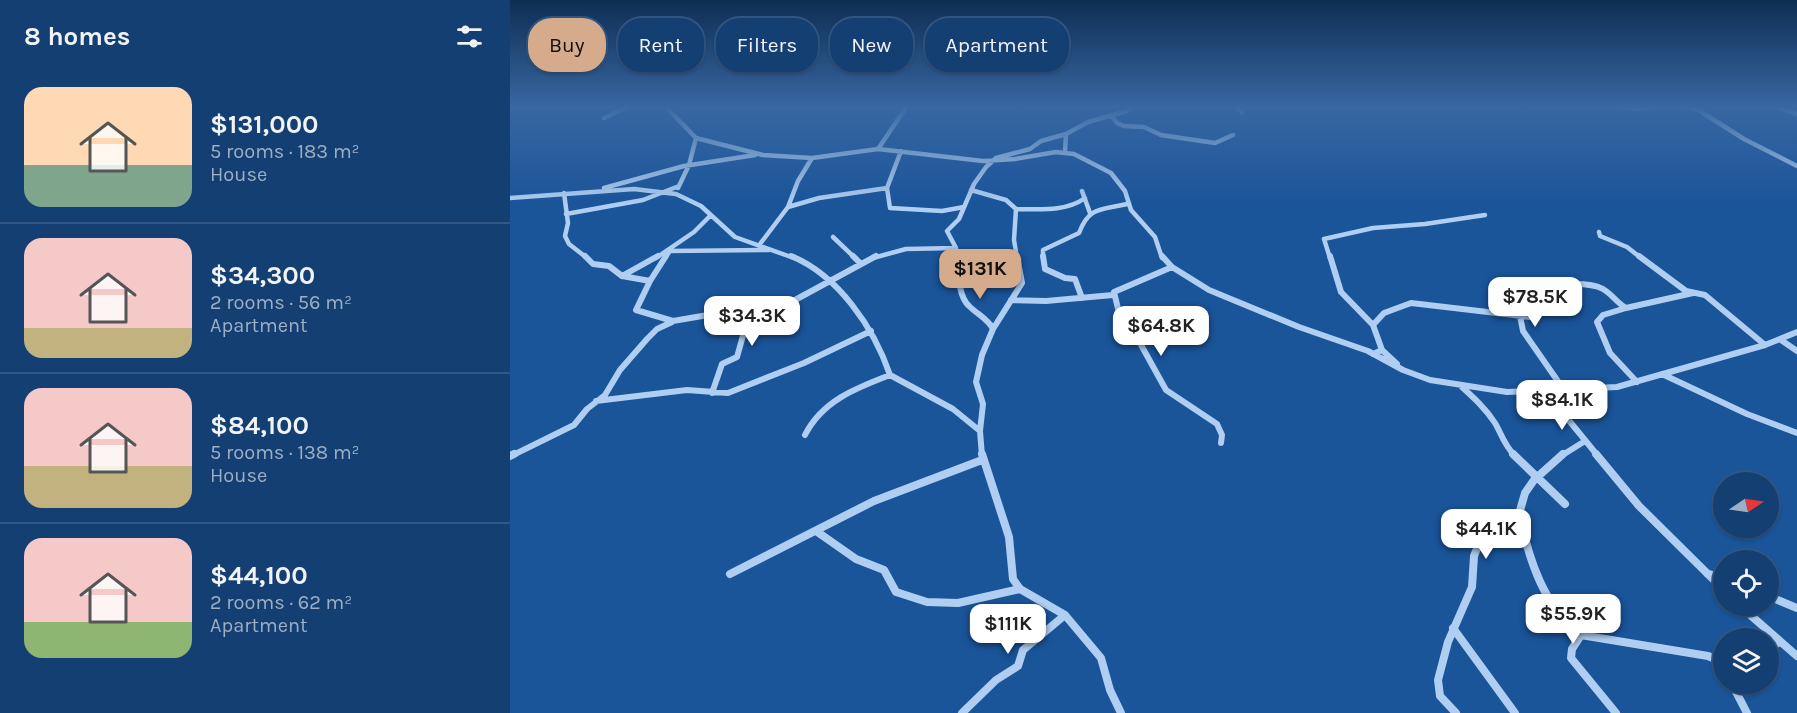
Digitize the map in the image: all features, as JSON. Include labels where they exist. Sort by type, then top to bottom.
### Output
[{"type":"street","points":[[681,196],[677,190],[689,165],[696,139]]},
{"type":"street","points":[[701,139],[758,154],[812,158],[878,149],[967,160],[993,160],[1065,152],[1090,160],[1111,174],[1125,191],[1127,204],[1155,237],[1163,260],[1209,290],[1373,354],[1403,370],[1430,380],[1461,386],[1506,392],[1617,387],[1765,345],[1797,332]]},
{"type":"street","points":[[878,149],[885,139]]},
{"type":"street","points":[[993,329],[988,320],[967,305],[959,282],[956,248],[946,233],[959,219],[971,190],[986,166],[993,160],[1051,139]]},
{"type":"street","points":[[1065,152],[1066,139]]},
{"type":"street","points":[[1190,139],[1215,143],[1223,139]]},
{"type":"street","points":[[1745,139],[1797,166]]},
{"type":"street","points":[[901,151],[886,188],[889,207],[942,211],[964,207]]},
{"type":"street","points":[[592,192],[689,165],[758,154]]},
{"type":"street","points":[[760,244],[788,207],[798,181],[812,158]]},
{"type":"street","points":[[566,214],[590,212],[668,192],[679,186]]},
{"type":"street","points":[[788,207],[819,198],[886,188]]},
{"type":"street","points":[[510,198],[564,192],[634,189],[668,192],[681,196],[700,206],[735,237],[760,244],[805,262],[831,284],[871,332],[890,375],[953,409],[980,431]]},
{"type":"street","points":[[971,190],[1006,200],[1016,209],[1053,209],[1079,203],[1085,198]]},
{"type":"street","points":[[1082,191],[1090,213]]},
{"type":"street","points":[[564,192],[568,223],[566,236],[569,244],[593,264],[609,266],[622,276],[650,281]]},
{"type":"street","points":[[1082,298],[1075,279],[1065,278],[1045,269],[1042,254],[1045,249],[1079,233],[1085,217],[1090,213],[1127,204]]},
{"type":"street","points":[[1016,209],[1014,240],[1022,283],[993,329],[982,355],[976,382],[983,404],[980,431],[982,460],[1009,537],[1013,579],[1020,589],[1065,615],[1101,658],[1110,690],[1120,713]]},
{"type":"street","points":[[1403,370],[1382,350],[1373,325],[1341,292],[1324,238],[1373,228],[1425,224],[1485,215]]},
{"type":"street","points":[[622,276],[668,251],[702,226],[710,216]]},
{"type":"street","points":[[1599,232],[1600,236],[1627,248],[1682,289],[1705,295],[1765,345]]},
{"type":"street","points":[[833,237],[861,264]]},
{"type":"street","points":[[510,456],[574,425],[610,388],[620,370],[647,339],[657,329],[673,321],[795,300],[831,284],[861,264],[880,255],[917,248],[956,248]]},
{"type":"street","points":[[668,251],[703,253],[744,249],[773,250]]},
{"type":"street","points":[[668,251],[650,281],[637,312],[673,321]]},
{"type":"street","points":[[1113,295],[1117,290],[1149,279],[1162,270],[1172,267]]},
{"type":"street","points":[[1373,325],[1384,313],[1411,303],[1533,316],[1524,295],[1526,290],[1551,285],[1599,287],[1626,308]]},
{"type":"street","points":[[1637,382],[1610,353],[1597,322],[1603,315],[1626,308],[1693,293]]},
{"type":"street","points":[[1011,300],[1024,302],[1082,298],[1100,294],[1113,295]]},
{"type":"street","points":[[1113,295],[1120,317],[1135,334],[1166,390],[1217,424],[1222,435],[1221,443]]},
{"type":"street","points":[[712,393],[722,364],[737,357],[744,332],[742,316],[731,312]]},
{"type":"street","points":[[1520,316],[1523,331],[1564,390]]},
{"type":"street","points":[[988,320],[998,321]]},
{"type":"street","points":[[596,401],[675,391],[728,393],[871,332]]},
{"type":"street","points":[[1781,340],[1797,351]]},
{"type":"street","points":[[1373,354],[1382,350]]},
{"type":"street","points":[[1661,374],[1747,414],[1797,433]]},
{"type":"street","points":[[805,435],[809,423],[828,406],[850,392],[890,375]]},
{"type":"street","points":[[1461,386],[1486,411],[1496,425],[1505,446],[1565,504]]},
{"type":"street","points":[[1544,390],[1639,506],[1713,580]]},
{"type":"street","points":[[1585,441],[1560,456],[1538,477],[1525,493],[1519,514],[1536,571],[1560,618],[1570,629],[1581,635],[1713,658]]},
{"type":"street","points":[[730,574],[874,501],[982,460]]},
{"type":"street","points":[[1456,713],[1440,696],[1438,680],[1453,628],[1472,587],[1474,556],[1479,541],[1519,514]]},
{"type":"street","points":[[816,531],[856,559],[884,570],[896,592],[927,602],[958,603],[1020,589]]},
{"type":"street","points":[[1705,573],[1713,575]]},
{"type":"street","points":[[1779,601],[1797,608]]},
{"type":"street","points":[[962,713],[981,698],[996,680],[1018,666],[1023,650],[1065,615]]},
{"type":"street","points":[[1751,616],[1764,628]]},
{"type":"street","points":[[1453,628],[1515,713]]},
{"type":"street","points":[[1581,635],[1572,649],[1571,658],[1616,713]]},
{"type":"street","points":[[1779,642],[1797,656]]},
{"type":"street","points":[[1737,694],[1747,713]]}]
